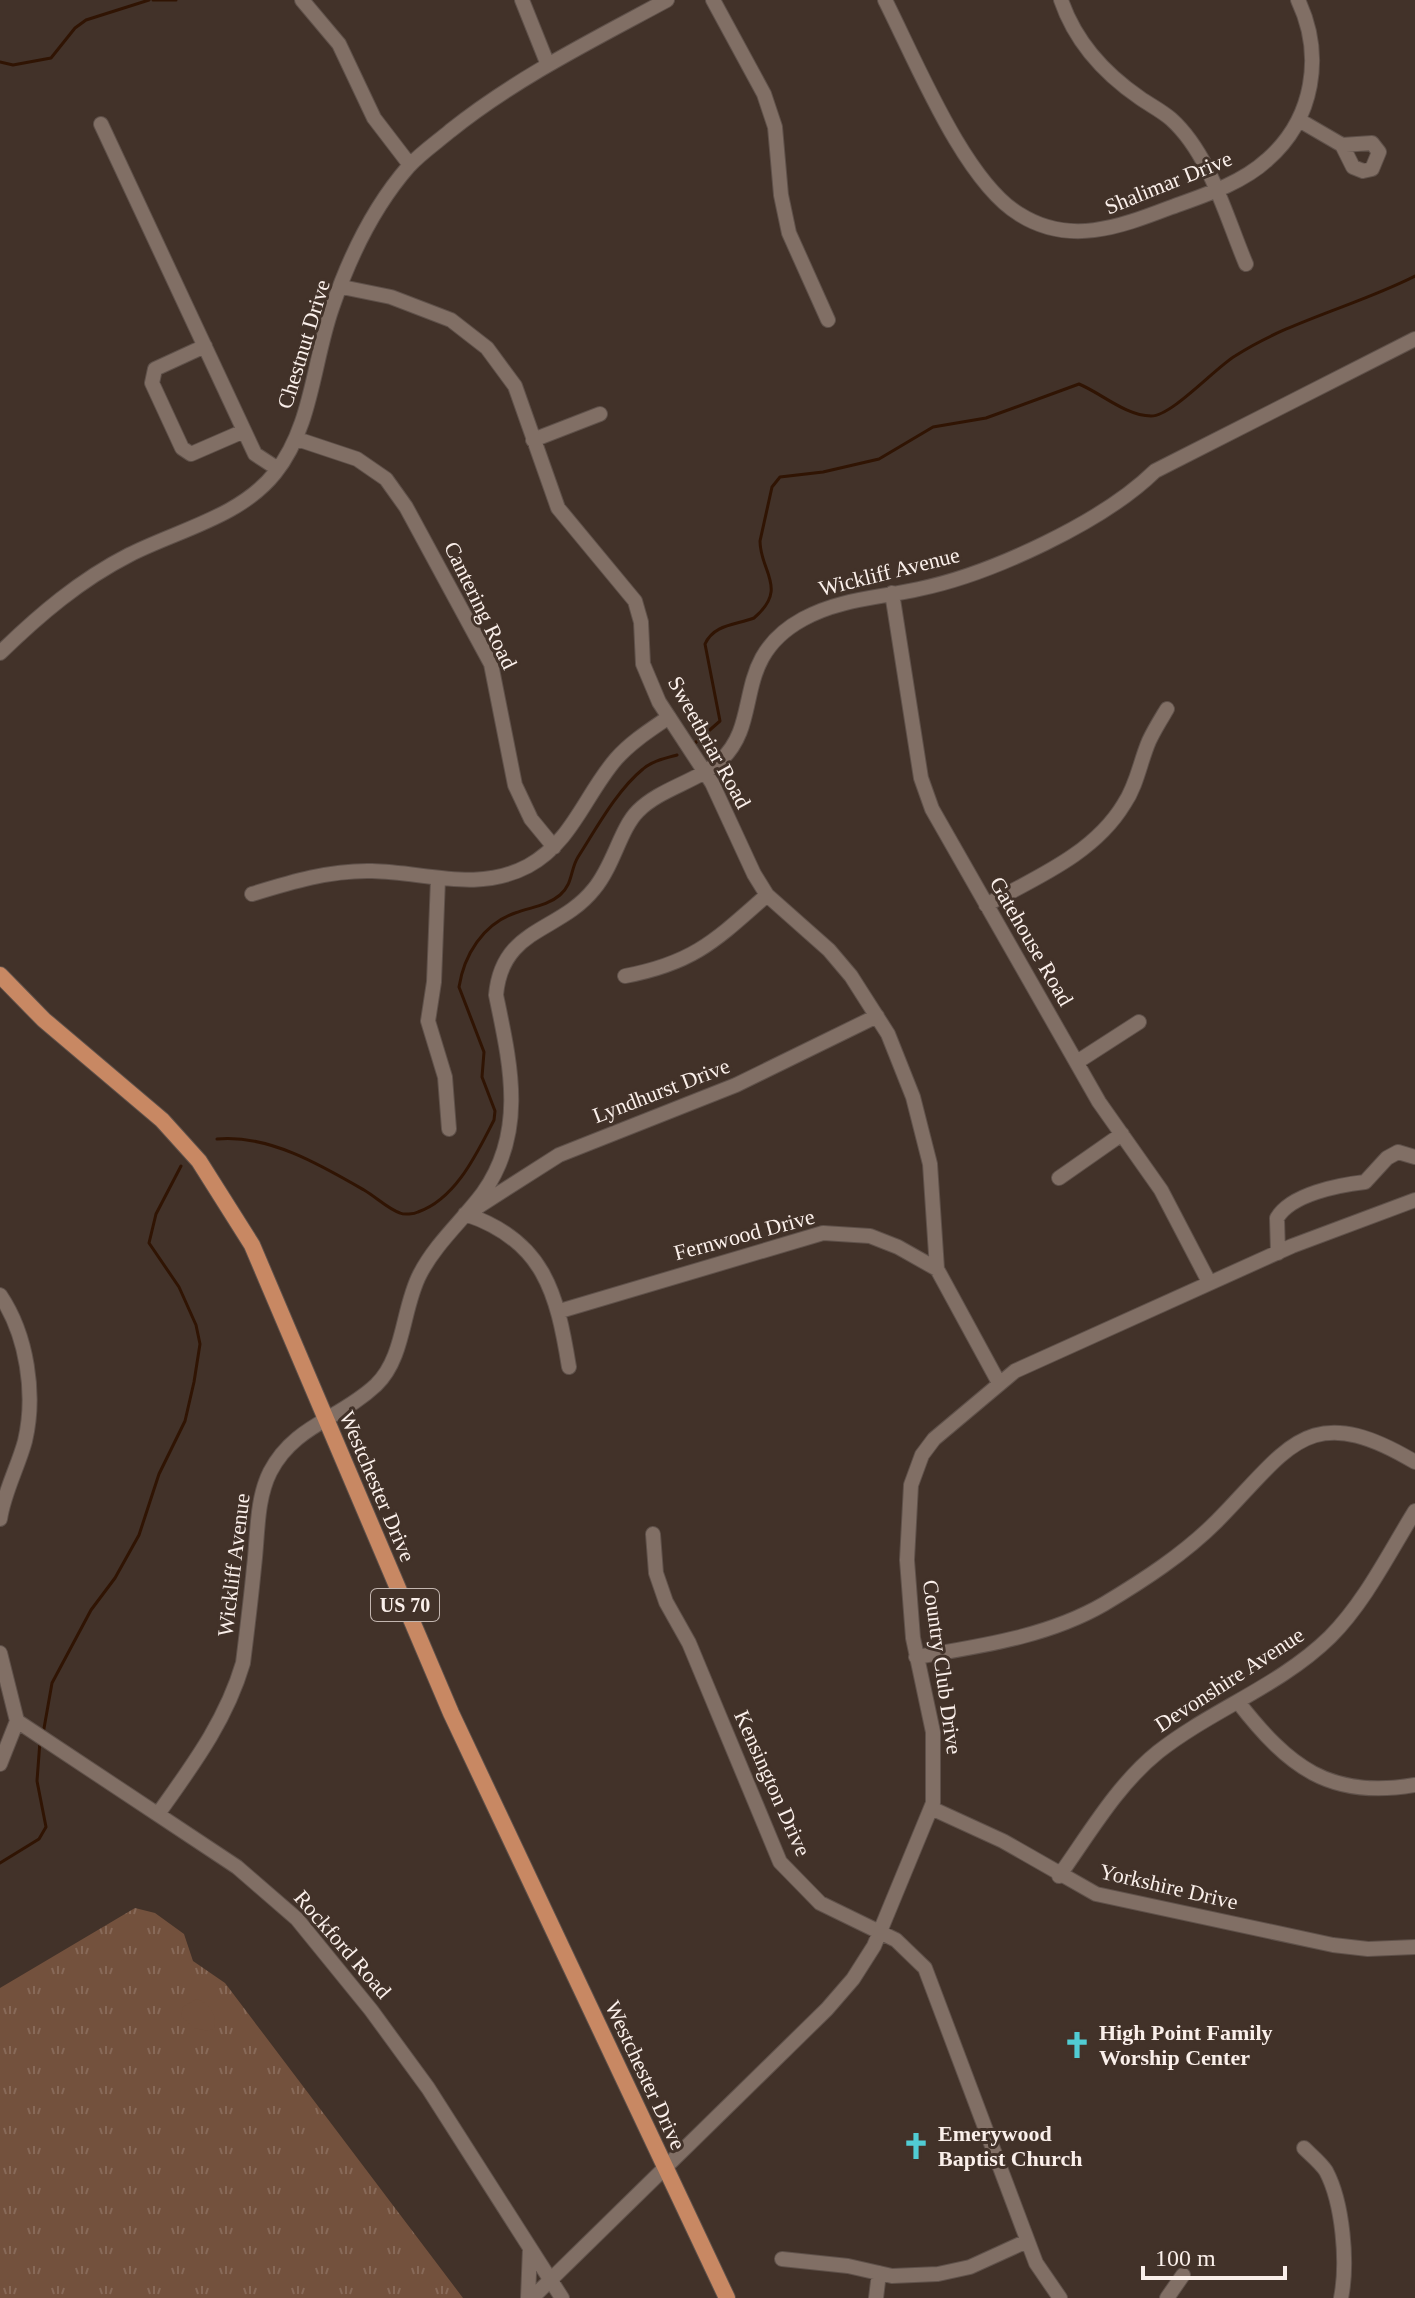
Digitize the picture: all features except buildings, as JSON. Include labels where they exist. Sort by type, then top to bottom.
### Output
[{"type":"main road","name":"Westchester Drive","points":[[0,975],[44,1020],[162,1120],[199,1161],[252,1245],[451,1713],[727,2298]]},
{"type":"street","points":[[522,0],[548,65]]},
{"type":"street","name":"Chestnut Drive","points":[[0,653],[39,615],[92,576],[246,500],[278,469],[297,439],[332,306],[363,232],[410,165],[479,108],[548,65],[667,0]]},
{"type":"street","points":[[713,0],[764,94],[775,127],[781,195],[789,233],[828,320]]},
{"type":"street","name":"Shalimar Drive","points":[[885,0],[964,152],[988,188],[1020,215],[1052,229],[1094,232],[1122,226],[1215,190],[1266,162],[1299,120],[1308,97],[1313,49],[1308,24],[1298,0]]},
{"type":"street","points":[[1061,0],[1092,57],[1127,88],[1170,118],[1188,139],[1215,190],[1246,264]]},
{"type":"street","points":[[309,2],[339,44],[374,118],[410,165]]},
{"type":"street","points":[[1299,120],[1342,145]]},
{"type":"street","points":[[101,124],[255,454],[278,469]]},
{"type":"street","name":"Sweetbriar Road","points":[[342,287],[391,297],[451,320],[471,333],[500,362],[515,386],[564,517],[635,601],[641,622],[643,664],[669,717],[704,772],[767,895],[829,950],[888,1034],[922,1129],[930,1164],[937,1269],[999,1383]]},
{"type":"street","name":"Wickliff Avenue","points":[[158,1814],[202,1751],[225,1713],[236,1686],[243,1663],[260,1503],[269,1475],[294,1438],[377,1384],[393,1357],[420,1273],[485,1190],[503,1154],[513,1113],[511,1068],[496,995],[504,961],[521,940],[579,905],[591,894],[610,866],[627,826],[640,809],[723,758],[736,741],[744,720],[751,680],[761,658],[778,638],[799,621],[825,607],[957,580],[1083,525],[1121,502],[1155,471],[1415,339]]},
{"type":"street","points":[[205,346],[155,369],[152,383],[182,448],[191,454],[244,431]]},
{"type":"street","points":[[533,440],[600,414]]},
{"type":"street","name":"Cantering Road","points":[[297,439],[357,459],[386,479],[406,507],[491,664],[515,785],[531,819],[554,847]]},
{"type":"street","name":"Gatehouse Road","points":[[892,593],[921,778],[932,809],[1077,1062],[1161,1190],[1209,1282]]},
{"type":"street","points":[[986,905],[1064,862],[1115,819],[1126,802],[1149,742],[1167,709]]},
{"type":"street","points":[[252,894],[309,876],[371,871],[470,881],[502,876],[526,867],[554,847],[575,824],[617,758],[669,717]]},
{"type":"street","points":[[438,879],[434,982],[428,1021],[445,1077],[449,1129]]},
{"type":"street","points":[[625,976],[667,968],[714,942],[767,895]]},
{"type":"street","name":"Lyndhurst Drive","points":[[465,1214],[559,1155],[736,1085],[877,1016]]},
{"type":"street","points":[[1077,1062],[1139,1022]]},
{"type":"street","points":[[1059,1178],[1122,1134]]},
{"type":"street","points":[[1278,1253],[1277,1218],[1290,1204],[1347,1184],[1365,1182],[1387,1158],[1398,1152],[1415,1157]]},
{"type":"street","name":"Country Club Drive","points":[[530,2298],[827,2009],[853,1979],[880,1933],[931,1808],[935,1768],[933,1732],[916,1657],[907,1560],[914,1474],[934,1439],[1015,1371],[1209,1282],[1415,1200]]},
{"type":"street","points":[[465,1214],[497,1227],[525,1249],[545,1275],[560,1311],[569,1367]]},
{"type":"street","name":"Fernwood Drive","points":[[560,1311],[823,1233],[870,1236],[898,1247],[937,1269]]},
{"type":"street","points":[[0,1295],[22,1343],[29,1400],[25,1440],[0,1519]]},
{"type":"street","points":[[916,1657],[1015,1639],[1103,1604],[1184,1550],[1216,1521],[1270,1462],[1309,1438],[1337,1432],[1367,1437],[1415,1462]]},
{"type":"street","name":"Devonshire Avenue","points":[[1059,1876],[1142,1766],[1173,1741],[1314,1651],[1340,1627],[1415,1511]]},
{"type":"street","name":"Kensington Drive","points":[[653,1534],[656,1573],[666,1602],[689,1643],[780,1862],[820,1903],[906,1947],[925,1968],[1027,2241],[1041,2271],[1060,2298]]},
{"type":"street","points":[[0,1653],[17,1721],[0,1764]]},
{"type":"street","points":[[1238,1702],[1271,1744],[1312,1773],[1343,1785],[1368,1789],[1415,1785]]},
{"type":"street","name":"Rockford Road","points":[[17,1721],[237,1867],[297,1919],[371,2010],[428,2088],[562,2298]]},
{"type":"street","name":"Yorkshire Drive","points":[[931,1808],[1003,1841],[1059,1876],[1096,1894],[1333,1945],[1368,1949],[1415,1947]]},
{"type":"street","points":[[1304,2148],[1326,2171],[1340,2220],[1345,2260],[1341,2298]]},
{"type":"street","points":[[782,2259],[879,2273],[938,2274],[970,2267],[1027,2241]]},
{"type":"street","points":[[530,2247],[530,2298]]},
{"type":"street","points":[[876,2298],[879,2273]]},
{"type":"street","points":[[1167,2298],[1183,2275]]},
{"type":"green space","points":[[135,1908],[155,1913],[184,1934],[193,1961],[225,1983],[463,2298],[0,2298],[0,1988]]},
{"type":"green space","points":[[196,1999],[213,2014],[214,2028],[209,2031],[194,2028],[181,2016],[183,2007]]},
{"type":"waterway","points":[[0,62],[13,65],[51,58],[75,28],[86,20],[149,0]]},
{"type":"waterway","points":[[153,0],[176,0]]},
{"type":"waterway","points":[[695,743],[720,721],[705,644],[714,632],[754,618],[770,598],[770,580],[760,541],[772,487],[780,477],[823,472],[879,459],[933,427],[986,418],[1079,384],[1132,412],[1151,416],[1160,414],[1256,343],[1415,276]]},
{"type":"waterway","points":[[217,1139],[255,1141],[294,1153],[347,1180],[402,1214],[418,1212],[444,1197],[473,1160],[494,1120],[495,1111],[482,1077],[484,1052],[459,987],[470,952],[485,933],[504,918],[560,895],[567,886],[575,862],[624,788],[647,766],[677,755]]},
{"type":"waterway","points":[[43,1734],[52,1683],[91,1610],[115,1578],[139,1535],[159,1474],[185,1421],[200,1344],[196,1325],[179,1287],[149,1243],[156,1214],[181,1166]]},
{"type":"waterway","points":[[0,1863],[39,1839],[46,1827],[37,1781],[40,1741]]},
{"type":"place","name":"High Point Family Worship Center","points":[[1077,2045]]},
{"type":"place","name":"Emerywood Baptist Church","points":[[916,2146]]}]
